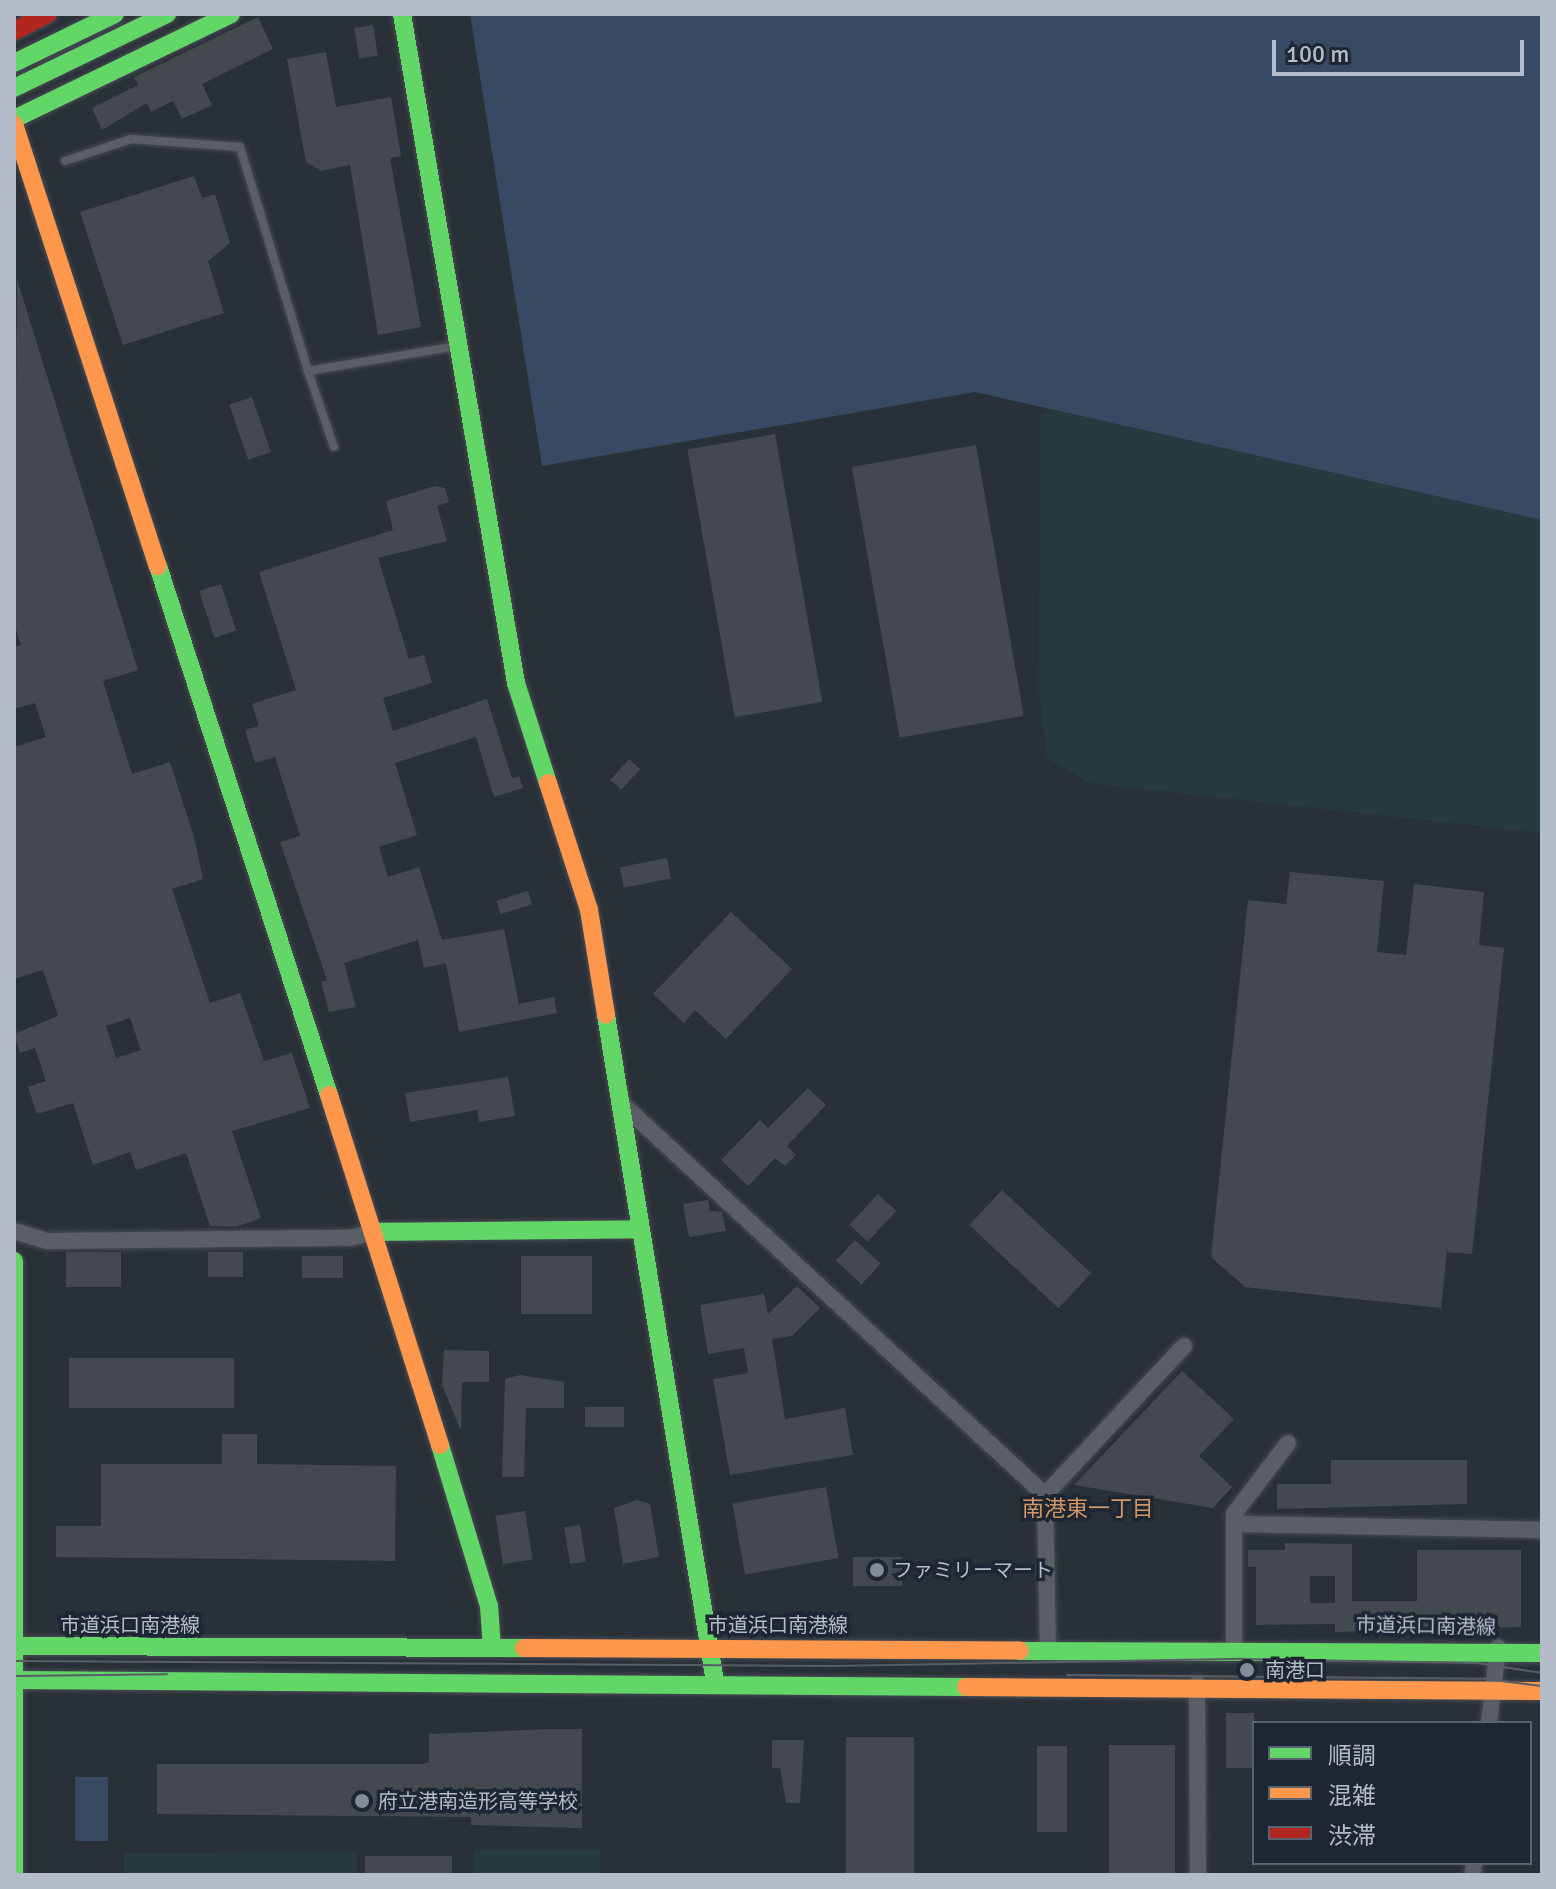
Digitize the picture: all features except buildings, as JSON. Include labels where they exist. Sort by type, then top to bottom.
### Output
[{"type":"street","points":[[14,31],[48,14]]},
{"type":"street","points":[[14,63],[115,14]]},
{"type":"street","points":[[14,88],[167,14]]},
{"type":"street","points":[[231,14],[14,122],[374,1232],[489,1606],[492,1648]]},
{"type":"street","points":[[402,14],[516,683],[589,910],[715,1682]]},
{"type":"street","points":[[621,1103],[1045,1495]]},
{"type":"street","points":[[14,1231],[47,1241],[349,1238],[374,1232],[639,1229]]},
{"type":"street","points":[[14,1261],[14,1875]]},
{"type":"street","points":[[1048,1647],[1045,1495],[1184,1346]]},
{"type":"street","points":[[1234,1646],[1234,1524],[1288,1443]]},
{"type":"street","points":[[1234,1524],[1542,1530]]},
{"type":"street","name":"市道浜口南港線","points":[[14,1646],[1234,1646],[1498,1648],[1542,1653]]},
{"type":"street","points":[[1489,1721],[1498,1648]]},
{"type":"street","points":[[14,1680],[1493,1686],[1542,1691]]},
{"type":"street","points":[[1197,1684],[1198,1875]]},
{"type":"lane","points":[[65,161],[131,139],[240,147],[334,447]]},
{"type":"lane","points":[[308,371],[459,346]]},
{"type":"green space","points":[[1054,410],[1542,520],[1542,833],[1090,783],[1047,758],[1039,693],[1040,416]]},
{"type":"green space","points":[[474,1850],[600,1850],[600,1875],[474,1875]]},
{"type":"green space","points":[[357,1852],[357,1875],[56,1875],[124,1873],[124,1853]]},
{"type":"water","points":[[470,14],[1542,14],[1542,520],[975,392],[542,466]]},
{"type":"water","points":[[75,1777],[108,1777],[108,1841],[75,1841]]},
{"type":"tram line","points":[[14,1661],[833,1666],[1242,1659],[1477,1663],[1542,1673]]},
{"type":"tram line","points":[[14,1676],[167,1674]]},
{"type":"tram line","points":[[1067,1675],[1485,1679],[1542,1686]]},
{"type":"traffic: fast","points":[[14,63],[115,14]]},
{"type":"traffic: fast","points":[[14,88],[167,14]]},
{"type":"traffic: fast","points":[[14,119],[231,14]]},
{"type":"traffic: fast","points":[[402,14],[516,683],[548,783]]},
{"type":"traffic: fast","points":[[158,566],[329,1095]]},
{"type":"traffic: fast","points":[[606,1015],[715,1682]]},
{"type":"traffic: fast","points":[[374,1232],[639,1229]]},
{"type":"traffic: fast","points":[[14,1261],[14,1875]]},
{"type":"traffic: fast","points":[[440,1445],[489,1606],[492,1648]]},
{"type":"traffic: fast","points":[[14,1646],[524,1648]]},
{"type":"traffic: fast","points":[[1020,1651],[1542,1653]]},
{"type":"traffic: fast","points":[[14,1680],[966,1687]]},
{"type":"traffic: slow","points":[[14,124],[158,566]]},
{"type":"traffic: slow","points":[[548,783],[589,910],[606,1015]]},
{"type":"traffic: slow","points":[[329,1095],[440,1445]]},
{"type":"traffic: slow","points":[[524,1648],[1020,1651]]},
{"type":"traffic: slow","points":[[966,1687],[1542,1691]]},
{"type":"traffic: jam","points":[[14,31],[48,14]]},
{"type":"place","name":"ファミリーマート","points":[[877,1570]]},
{"type":"place","name":"南港口","points":[[1247,1670]]},
{"type":"place","name":"府立港南造形高等学校","points":[[362,1801]]},
{"type":"district","name":"南港東一丁目","points":[[1088,1509]]}]
